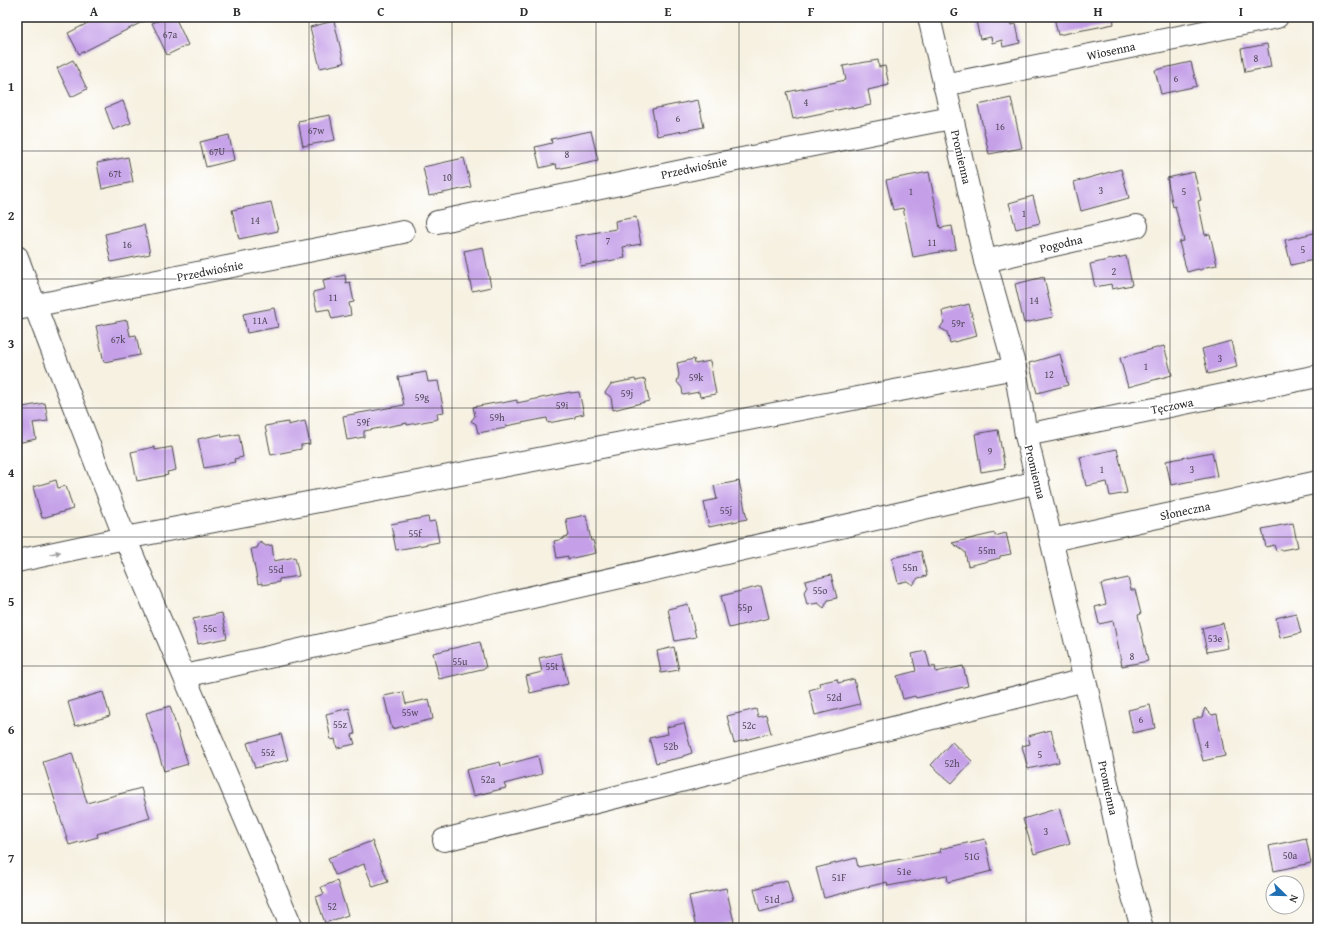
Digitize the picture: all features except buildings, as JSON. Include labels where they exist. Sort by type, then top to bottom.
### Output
[{"type":"street","name":"Promienna","points":[[929,17],[985,261],[1015,368],[1026,435],[1085,680],[1125,868],[1142,928]]},
{"type":"street","name":"Wiosenna","points":[[944,85],[1277,17]]},
{"type":"street","name":"Przedwiośnie","points":[[437,222],[716,164],[952,118]]},
{"type":"street","name":"Pogodna","points":[[985,261],[1137,226]]},
{"type":"street","name":"Przedwiośnie","points":[[26,308],[403,232]]},
{"type":"street","points":[[17,257],[26,308],[292,928]]},
{"type":"street","points":[[17,561],[125,538],[1015,368]]},
{"type":"street","name":"Tęczowa","points":[[1026,435],[1318,376]]},
{"type":"street","points":[[185,676],[1038,482]]},
{"type":"street","name":"Słoneczna","points":[[1052,540],[1318,482]]},
{"type":"street","points":[[444,840],[1085,680]]}]
